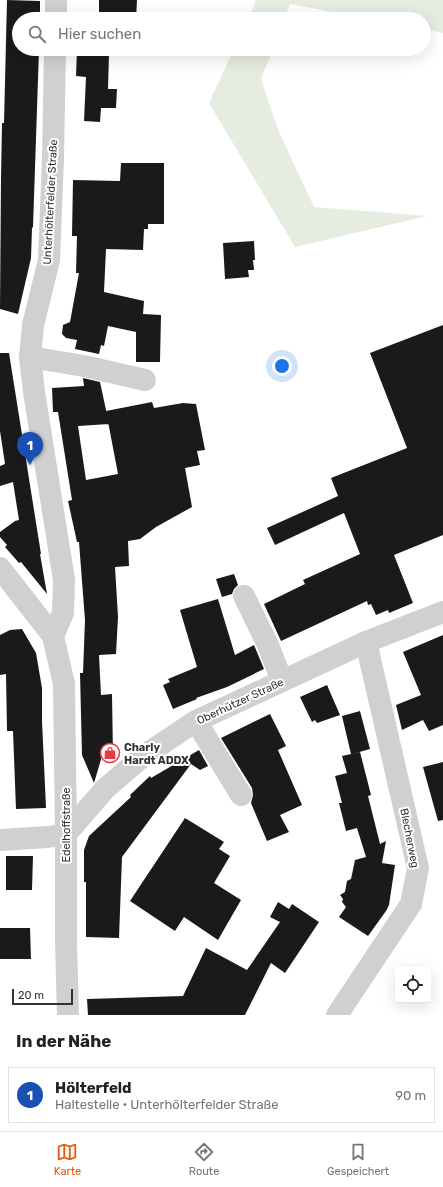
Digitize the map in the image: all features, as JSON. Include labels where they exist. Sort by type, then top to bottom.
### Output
[{"type":"street","points":[[56,0],[56,12]]},
{"type":"street","name":"Unterhölterfelder Straße","points":[[53,636],[63,614],[64,580],[34,392],[30,357],[33,325],[50,260],[55,56]]},
{"type":"street","points":[[30,357],[84,366],[145,380]]},
{"type":"street","points":[[0,568],[53,636]]},
{"type":"street","points":[[244,596],[268,645],[282,681]]},
{"type":"street","name":"Oberhützer Straße","points":[[66,834],[105,789],[142,757],[196,721],[366,642],[443,612]]},
{"type":"street","name":"Edelhoffstraße","points":[[53,636],[64,684],[68,1015]]},
{"type":"street","name":"Blecherweg","points":[[337,1015],[412,904],[418,868],[366,642]]},
{"type":"street","points":[[196,721],[240,796]]},
{"type":"street","points":[[0,840],[48,837],[66,834]]},
{"type":"shaded area","points":[[256,0],[443,0],[443,33],[431,30],[431,12],[332,12],[290,4],[287,12],[251,12]]},
{"type":"shaded area","points":[[231,56],[270,56],[261,79],[279,132],[314,207],[427,216],[295,247],[209,103]]},
{"type":"building","points":[[7,0],[40,1],[40,12],[12,12],[12,56],[39,56],[31,258],[18,314],[0,309],[2,123],[4,123]]},
{"type":"building","points":[[99,0],[137,0],[136,12],[99,12]]},
{"type":"building","points":[[77,56],[109,56],[108,89],[117,89],[116,108],[101,108],[100,122],[84,121],[86,77],[76,76]]},
{"type":"building","points":[[121,163],[164,163],[164,224],[148,224],[148,229],[144,229],[143,250],[106,249],[104,292],[144,301],[143,314],[161,315],[160,362],[136,362],[136,332],[108,326],[104,346],[101,345],[99,354],[75,349],[77,340],[66,338],[62,334],[63,325],[70,322],[79,273],[76,273],[77,236],[72,236],[73,180],[120,181]]},
{"type":"building","points":[[254,241],[254,270],[248,270],[249,277],[225,279],[223,243]]},
{"type":"building","points":[[443,325],[443,535],[394,555],[413,603],[389,613],[388,610],[376,615],[371,604],[368,605],[367,601],[281,641],[264,604],[305,584],[303,580],[360,554],[344,513],[275,545],[267,528],[338,496],[331,478],[407,448],[370,353]]},
{"type":"building","points":[[0,353],[9,353],[47,594],[21,562],[19,563],[5,547],[7,545],[0,537],[0,532],[15,521],[19,520],[13,482],[0,486],[0,466],[5,464],[0,431]]},
{"type":"building","points":[[83,378],[100,382],[106,411],[152,402],[154,408],[183,403],[196,404],[205,450],[197,451],[200,465],[185,468],[192,507],[156,527],[140,539],[128,541],[129,566],[115,567],[118,617],[116,654],[99,655],[101,695],[112,694],[113,755],[102,756],[94,783],[82,755],[80,673],[83,673],[85,620],[79,542],[77,542],[68,501],[72,500],[58,412],[53,412],[52,388],[84,386]],"holes":[[[108,424],[118,474],[86,480],[78,426]]]},
{"type":"building","points":[[234,574],[238,585],[232,594],[222,597],[216,579]]},
{"type":"building","points":[[218,599],[235,655],[254,645],[264,669],[227,687],[196,698],[197,699],[173,709],[163,685],[170,682],[168,679],[197,667],[180,610]]},
{"type":"building","points":[[22,629],[36,653],[42,688],[46,808],[16,809],[13,731],[7,731],[6,674],[0,675],[0,635],[10,630]]},
{"type":"building","points":[[443,635],[443,725],[429,731],[423,720],[402,730],[396,705],[421,695],[403,652]]},
{"type":"building","points":[[327,685],[340,715],[317,723],[315,720],[312,722],[300,697]]},
{"type":"building","points":[[360,711],[370,749],[352,754],[360,752],[371,795],[368,796],[380,844],[386,841],[382,863],[395,865],[389,905],[368,936],[339,917],[346,907],[342,902],[343,899],[340,895],[345,892],[347,881],[351,879],[355,860],[366,857],[357,828],[346,831],[339,803],[342,803],[335,776],[347,773],[342,756],[351,754],[342,716]]},
{"type":"building","points":[[270,714],[286,746],[278,750],[302,805],[280,815],[289,832],[267,841],[251,803],[253,795],[252,788],[221,738]]},
{"type":"building","points":[[199,750],[208,766],[200,770],[191,764],[122,857],[119,938],[86,937],[86,882],[84,882],[84,850],[89,836],[131,797],[130,795],[150,776],[151,778]]},
{"type":"building","points":[[443,762],[443,820],[438,821],[423,767]]},
{"type":"building","points":[[185,818],[224,842],[219,849],[230,856],[214,883],[241,900],[218,940],[184,917],[175,931],[130,901]]},
{"type":"building","points":[[6,856],[33,856],[32,890],[6,890]]},
{"type":"building","points":[[278,902],[289,909],[292,904],[319,922],[285,973],[271,963],[245,1015],[88,1015],[87,999],[183,996],[206,948],[247,970],[280,922],[270,917]]},
{"type":"building","points":[[0,928],[30,928],[31,959],[0,959]]},
{"type":"place","name":"Hölterfeld","points":[[30,465]]},
{"type":"place","name":"Charly Hardt ADDX","points":[[110,753]]}]
